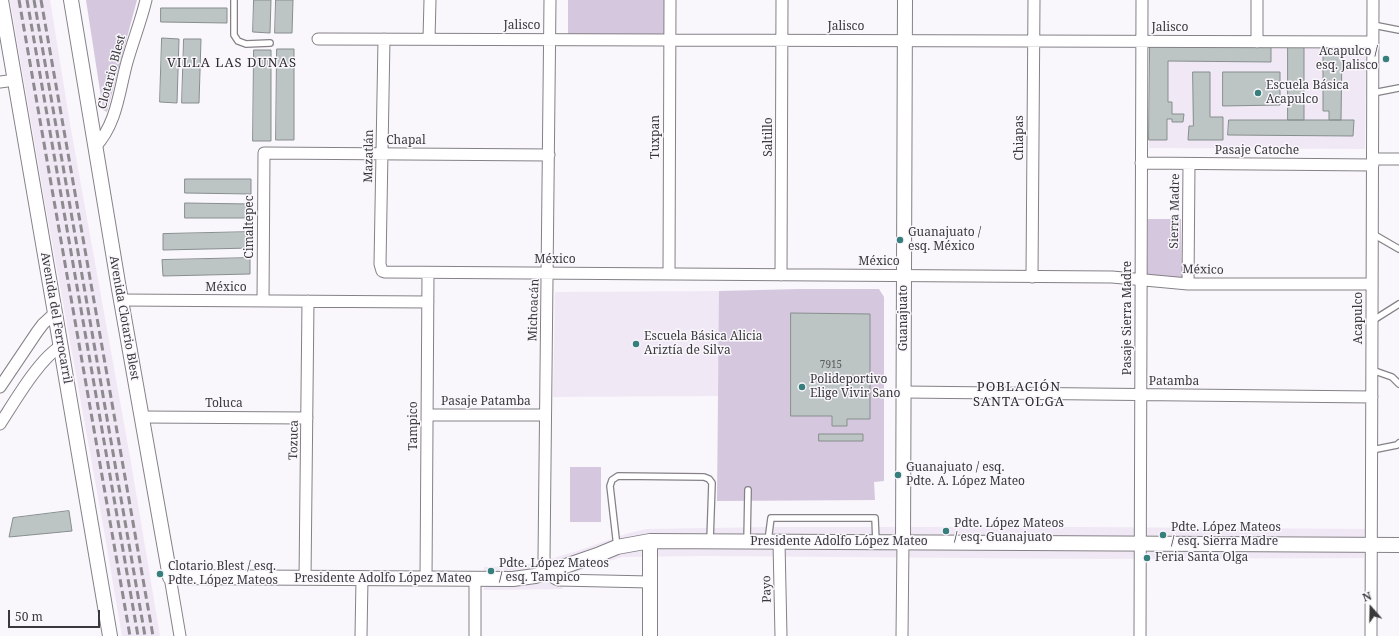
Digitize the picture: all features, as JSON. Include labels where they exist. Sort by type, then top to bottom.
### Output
[{"type":"street","name":"Avenida del Ferrocarril","points":[[1,0],[56,313],[110,636]]},
{"type":"street","name":"Avenida Clotario Blest","points":[[71,0],[141,417],[180,636]]},
{"type":"street","name":"Clotario Blest","points":[[95,147],[104,138],[113,118],[124,72],[146,0]]},
{"type":"street","points":[[429,39],[430,0]]},
{"type":"street","name":"Michoacán","points":[[548,572],[544,550],[550,0]]},
{"type":"street","name":"Tuxpan","points":[[669,274],[670,0]]},
{"type":"street","name":"Saltillo","points":[[781,274],[782,0]]},
{"type":"street","name":"Guanajuato","points":[[902,636],[905,0]]},
{"type":"street","name":"Chiapas","points":[[1032,277],[1034,0]]},
{"type":"street","name":"Pasaje Sierra Madre","points":[[1140,636],[1142,0]]},
{"type":"street","points":[[1257,0],[1257,42]]},
{"type":"street","name":"Acapulco","points":[[1371,636],[1374,0]]},
{"type":"street","name":"Jalisco","points":[[318,38],[1373,42]]},
{"type":"street","name":"Mazatlán","points":[[384,39],[380,264],[382,271],[385,272]]},
{"type":"street","points":[[0,82],[14,80]]},
{"type":"street","name":"Chapal","points":[[264,153],[549,155]]},
{"type":"street","name":"Cimaltepec","points":[[263,301],[264,153]]},
{"type":"street","name":"Pasaje Catoche","points":[[1141,163],[1189,164],[1373,162],[1399,159]]},
{"type":"street","name":"Sierra Madre","points":[[1188,284],[1189,164]]},
{"type":"street","name":"México","points":[[385,272],[1112,277],[1188,284],[1372,284]]},
{"type":"street","name":"Tampico","points":[[426,579],[428,273]]},
{"type":"street","name":"México","points":[[121,300],[428,302]]},
{"type":"street","name":"Tozuca","points":[[306,579],[308,301]]},
{"type":"street","points":[[0,387],[43,324],[56,313]]},
{"type":"street","points":[[0,424],[43,362],[52,352],[61,346]]},
{"type":"street","name":"Patamba","points":[[904,392],[1372,397]]},
{"type":"street","name":"Pasaje Patamba","points":[[427,414],[545,415]]},
{"type":"street","name":"Toluca","points":[[141,417],[307,418]]},
{"type":"street","points":[[650,541],[650,636]]},
{"type":"street","name":"Presidente Adolfo López Mateo","points":[[170,577],[306,579],[522,578],[548,572],[617,547],[650,541],[1399,545]]},
{"type":"street","name":"Payo","points":[[774,542],[781,636]]},
{"type":"street","points":[[548,572],[550,576],[558,580],[650,582]]},
{"type":"street","points":[[361,636],[362,579]]},
{"type":"street","points":[[475,579],[475,636]]},
{"type":"lane","points":[[234,0],[234,35],[238,41],[246,44],[270,43]]},
{"type":"lane","points":[[1373,25],[1399,30]]},
{"type":"lane","points":[[1373,93],[1399,88]]},
{"type":"lane","points":[[1373,234],[1399,249]]},
{"type":"lane","points":[[1372,321],[1399,304]]},
{"type":"lane","points":[[1372,370],[1392,377],[1399,384]]},
{"type":"lane","points":[[1372,450],[1397,445],[1399,443]]},
{"type":"lane","points":[[617,547],[610,486],[612,480],[618,476],[704,477],[709,479],[712,483],[710,542]]},
{"type":"lane","points":[[747,542],[748,490]]},
{"type":"lane","points":[[774,542],[770,518],[876,518],[876,542]]},
{"type":"shaded area","points":[[10,0],[50,0],[70,124],[130,457],[160,636],[122,636]]},
{"type":"shaded area","points":[[86,0],[137,0],[107,112],[103,110]]},
{"type":"shaded area","points":[[568,0],[666,0],[665,35],[568,34]]},
{"type":"shaded area","name":"Escuela Básica Acapulco","points":[[1150,46],[1366,47],[1365,149],[1149,148]]},
{"type":"shaded area","points":[[1148,219],[1181,219],[1182,278],[1170,279],[1147,274]]},
{"type":"shaded area","name":"Polideportivo Elige Vivir Sano","points":[[879,289],[884,297],[884,481],[874,482],[875,500],[717,501],[719,291]]},
{"type":"shaded area","name":"Escuela Básica Alicia Ariztía de Silva","points":[[719,291],[719,396],[553,397],[555,292]]},
{"type":"shaded area","points":[[570,467],[601,467],[601,522],[570,522]]},
{"type":"shaded area","name":"Feria Santa Olga","points":[[772,527],[1365,529],[1364,558],[1100,559],[703,556],[622,557],[568,574],[562,589],[484,590],[484,567],[537,563],[629,533],[647,529]]},
{"type":"building","points":[[254,0],[271,0],[270,33],[253,32]]},
{"type":"building","points":[[276,0],[293,0],[292,33],[275,33]]},
{"type":"building","points":[[161,8],[227,8],[227,23],[161,22]]},
{"type":"building","points":[[162,38],[179,39],[177,103],[160,102]]},
{"type":"building","points":[[184,39],[201,39],[199,103],[182,103]]},
{"type":"building","points":[[1150,46],[1271,46],[1271,62],[1168,61],[1168,102],[1172,102],[1172,114],[1184,114],[1183,122],[1172,122],[1172,119],[1167,119],[1167,140],[1149,140]]},
{"type":"building","points":[[1288,46],[1304,46],[1304,120],[1288,120]]},
{"type":"building","points":[[1327,47],[1342,47],[1341,120],[1329,120],[1329,111],[1323,111],[1323,54],[1327,54]]},
{"type":"building","points":[[277,49],[294,49],[294,140],[276,140]]},
{"type":"building","points":[[254,50],[271,50],[271,141],[253,141]]},
{"type":"building","points":[[1193,72],[1210,72],[1210,117],[1223,117],[1223,140],[1188,140],[1189,126],[1193,126]]},
{"type":"building","points":[[1223,72],[1280,72],[1280,105],[1223,106]]},
{"type":"building","points":[[1229,120],[1354,120],[1353,136],[1228,135]]},
{"type":"building","points":[[185,179],[251,179],[251,194],[185,193]]},
{"type":"building","points":[[185,203],[251,204],[251,218],[185,218]]},
{"type":"building","points":[[251,232],[251,248],[163,250],[163,234]]},
{"type":"building","points":[[250,258],[250,274],[163,276],[162,260]]},
{"type":"building","points":[[791,313],[870,314],[870,419],[847,419],[847,426],[832,426],[832,416],[791,416]]},
{"type":"building","points":[[819,434],[863,434],[863,441],[819,441]]},
{"type":"building","points":[[69,511],[72,531],[9,537],[13,518]]},
{"type":"railway","points":[[19,0],[130,636]]},
{"type":"railway","points":[[27,0],[138,636]]},
{"type":"railway","points":[[34,0],[145,636]]},
{"type":"railway","points":[[41,0],[153,636]]},
{"type":"place","name":"Acapulco / esq. Jalisco","points":[[1386,59]]},
{"type":"place","name":"Escuela Básica Acapulco","points":[[1258,93]]},
{"type":"place","name":"Guanajuato / esq. México","points":[[900,240]]},
{"type":"place","name":"Escuela Básica Alicia Ariztía de Silva","points":[[636,344]]},
{"type":"place","name":"Polideportivo Elige Vivir Sano","points":[[802,387]]},
{"type":"place","name":"Guanajuato / esq. Pdte. A. López Mateo","points":[[898,475]]},
{"type":"place","name":"Pdte. López Mateos / esq. Guanajuato","points":[[946,531]]},
{"type":"place","name":"Pdte. López Mateos / esq. Sierra Madre","points":[[1163,535]]},
{"type":"place","name":"Feria Santa Olga","points":[[1147,558]]},
{"type":"place","name":"Pdte. López Mateos / esq. Tampico","points":[[491,571]]},
{"type":"place","name":"Clotario Blest / esq. Pdte. López Mateos","points":[[160,574]]},
{"type":"district","name":"VILLA LAS DUNAS","points":[[232,63]]},
{"type":"district","name":"POBLACIÓN SANTA OLGA","points":[[1019,394]]}]
